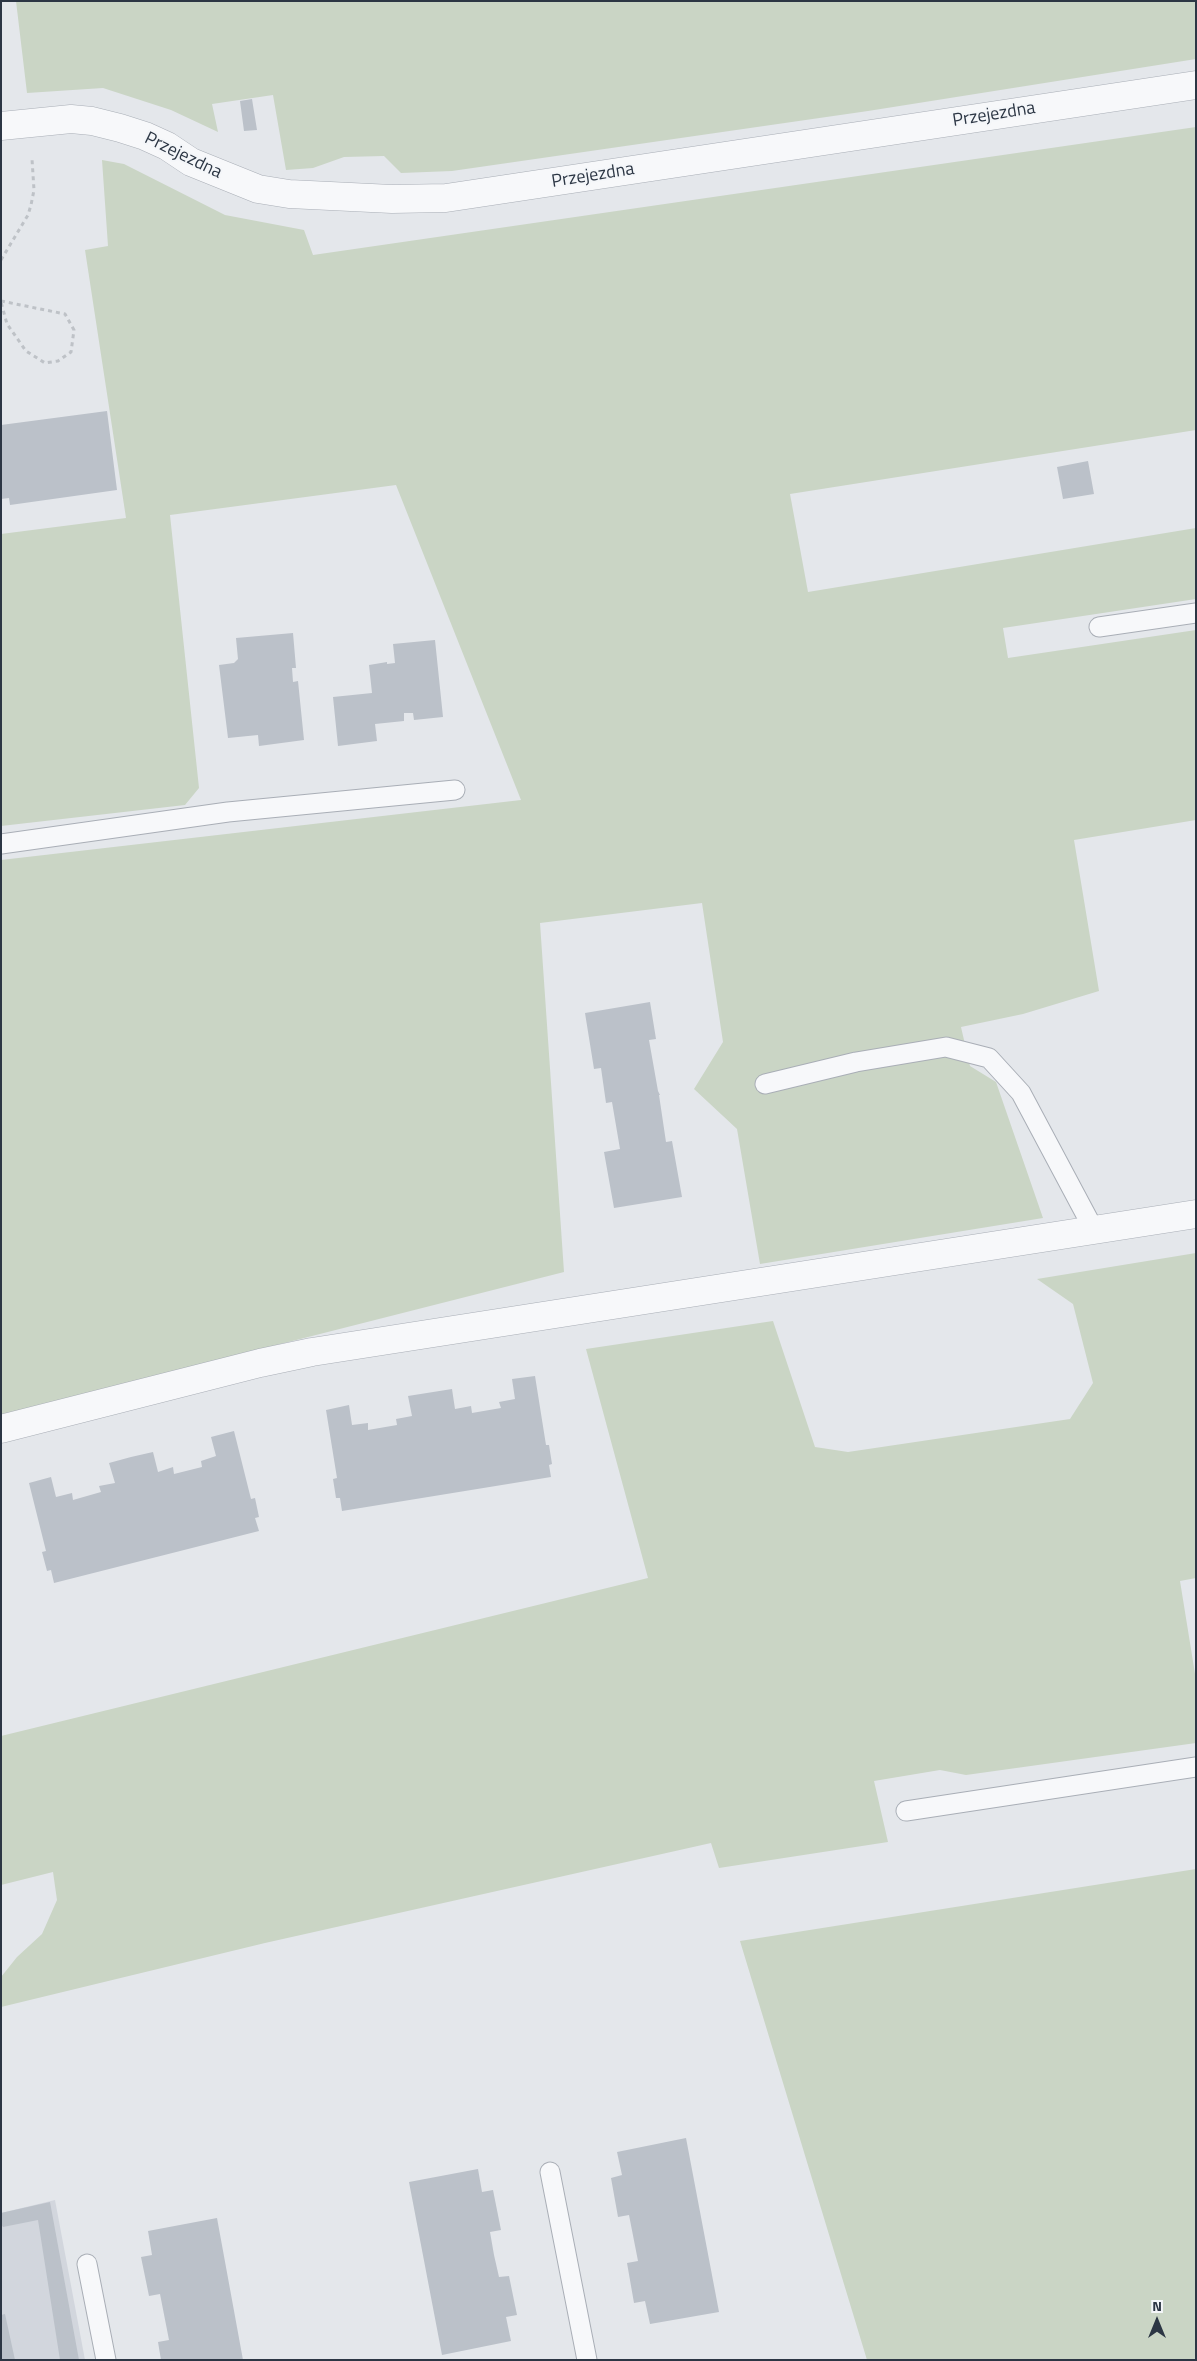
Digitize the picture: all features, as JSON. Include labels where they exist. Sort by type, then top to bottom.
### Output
[{"type":"street","name":"Przejezdna","points":[[1,126],[71,119],[92,121],[145,136],[167,146],[191,162],[258,189],[289,194],[392,199],[446,198],[1196,85]]},
{"type":"street","points":[[1,1429],[260,1363],[312,1352],[1196,1214]]},
{"type":"lane","points":[[1099,627],[1196,613]]},
{"type":"lane","points":[[1,844],[228,812],[455,790]]},
{"type":"lane","points":[[766,1084],[856,1062],[946,1047],[990,1058],[1021,1094],[1094,1230]]},
{"type":"lane","points":[[906,1811],[1196,1767]]},
{"type":"lane","points":[[550,2172],[587,2360]]},
{"type":"lane","points":[[87,2264],[106,2360]]},
{"type":"path","points":[[1,260],[32,205],[34,190],[32,150]]},
{"type":"path","points":[[1,302],[65,314],[74,330],[71,352],[58,361],[45,363],[26,351],[7,324],[1,302]]},
{"type":"shaded area","points":[[55,2200],[85,2360],[1,2360],[1,2213]]},
{"type":"green space","points":[[16,1],[1196,1],[1196,59],[868,111],[452,171],[401,173],[384,156],[344,157],[313,168],[286,170],[273,95],[212,104],[218,132],[171,110],[103,88],[27,93]]},
{"type":"green space","points":[[1196,127],[1196,430],[790,494],[808,592],[1196,528],[1196,599],[1003,628],[1008,658],[1196,630],[1196,820],[1074,840],[1099,991],[1023,1014],[961,1027],[970,1066],[996,1082],[1043,1218],[760,1264],[737,1129],[694,1089],[723,1042],[702,903],[540,923],[564,1272],[1,1415],[1,860],[521,800],[396,485],[170,515],[199,788],[185,805],[1,826],[1,534],[126,518],[85,250],[108,246],[102,160],[124,164],[225,215],[304,230],[313,255]]},
{"type":"green space","points":[[1196,1253],[1196,1578],[1180,1581],[1196,1680],[1196,1743],[966,1775],[940,1770],[874,1781],[888,1842],[719,1868],[711,1843],[265,1943],[1,2007],[1,1977],[17,1957],[42,1934],[57,1900],[53,1872],[1,1885],[1,1736],[648,1578],[586,1349],[773,1321],[815,1447],[848,1452],[1070,1419],[1093,1383],[1073,1304],[1037,1279]]},
{"type":"green space","points":[[1196,1869],[1196,2360],[867,2360],[740,1941]]},
{"type":"building","points":[[252,99],[257,130],[244,131],[240,101]]},
{"type":"building","points":[[107,411],[117,490],[10,505],[9,498],[1,499],[1,425]]},
{"type":"building","points":[[1088,461],[1094,494],[1063,499],[1057,467]]},
{"type":"building","points":[[293,633],[296,668],[292,668],[293,682],[298,681],[304,740],[259,746],[258,735],[228,738],[219,665],[234,663],[238,659],[236,638]]},
{"type":"building","points":[[435,640],[443,717],[414,720],[413,713],[404,713],[404,721],[375,724],[377,741],[338,746],[333,697],[372,693],[369,665],[387,662],[387,664],[395,663],[393,644]]},
{"type":"building","points":[[650,1002],[656,1039],[649,1040],[660,1095],[666,1142],[672,1141],[682,1197],[614,1208],[604,1152],[620,1149],[612,1102],[606,1103],[601,1068],[594,1069],[585,1013]]},
{"type":"building","points":[[535,1376],[546,1445],[549,1445],[552,1464],[549,1465],[551,1477],[342,1511],[340,1498],[336,1498],[333,1479],[337,1478],[326,1410],[349,1405],[352,1425],[368,1423],[368,1430],[397,1425],[396,1419],[412,1416],[408,1396],[452,1389],[455,1409],[471,1406],[472,1413],[501,1408],[499,1402],[515,1399],[512,1379]]},
{"type":"building","points":[[234,1431],[251,1499],[255,1498],[259,1517],[255,1518],[259,1531],[54,1583],[51,1570],[47,1571],[42,1552],[46,1551],[29,1483],[51,1477],[56,1497],[72,1493],[73,1500],[101,1492],[99,1486],[115,1483],[109,1463],[131,1457],[153,1452],[158,1472],[173,1467],[174,1474],[202,1467],[201,1461],[216,1456],[211,1437]]},
{"type":"building","points":[[686,2138],[719,2312],[650,2324],[645,2301],[634,2303],[627,2263],[638,2261],[629,2215],[618,2217],[611,2178],[622,2175],[617,2152]]},
{"type":"building","points":[[478,2169],[482,2192],[493,2190],[501,2230],[490,2232],[494,2255],[499,2277],[509,2276],[517,2315],[506,2317],[511,2341],[442,2355],[409,2182]]},
{"type":"building","points":[[50,2202],[79,2360],[60,2360],[38,2220],[3,2227],[1,2224],[1,2213]]},
{"type":"building","points":[[217,2218],[243,2360],[161,2360],[158,2342],[169,2340],[160,2294],[149,2296],[141,2257],[152,2255],[148,2231]]},
{"type":"building","points":[[5,2314],[15,2360],[1,2360],[1,2315]]}]
